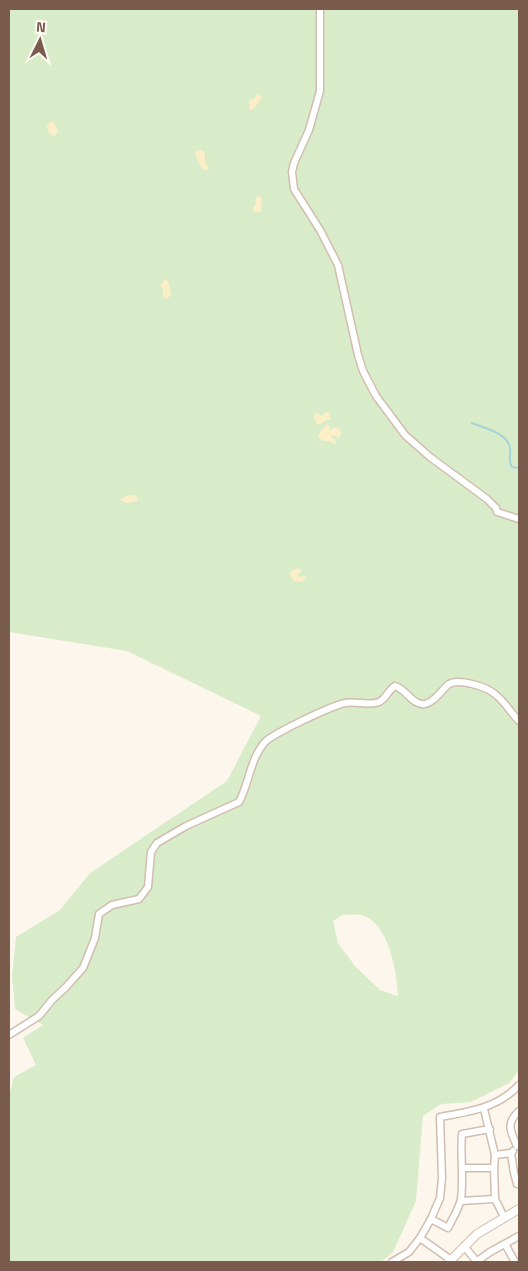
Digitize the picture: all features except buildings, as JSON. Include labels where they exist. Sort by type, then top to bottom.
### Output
[{"type":"street","points":[[320,9],[320,91],[309,130],[294,163],[293,181],[294,189],[320,230],[338,265],[363,371],[376,396],[405,435],[430,457],[487,499],[497,512],[519,520]]},
{"type":"street","points":[[9,1035],[39,1016],[83,968],[96,938],[99,914],[112,905],[139,899],[148,886],[151,852],[157,843],[186,826],[239,802],[244,794],[257,754],[266,742],[276,734],[334,706],[347,703],[376,703],[381,701],[391,688],[396,686],[418,703],[425,704],[432,701],[448,685],[455,681],[489,690],[496,694],[519,721]]},
{"type":"street","points":[[392,1262],[409,1252],[420,1238],[440,1198],[442,1178],[440,1117],[484,1109],[502,1099],[519,1085]]},
{"type":"street","points":[[484,1109],[496,1155],[494,1168],[495,1199],[504,1217]]},
{"type":"street","points":[[496,1155],[511,1153],[518,1146],[510,1126],[512,1118],[519,1111]]},
{"type":"street","points":[[431,1219],[448,1228],[461,1201],[463,1168],[462,1134],[490,1129]]},
{"type":"street","points":[[511,1153],[514,1173],[517,1184],[519,1184]]},
{"type":"street","points":[[463,1168],[494,1168]]},
{"type":"street","points":[[461,1201],[495,1199]]},
{"type":"street","points":[[420,1238],[450,1261],[477,1234],[519,1209]]},
{"type":"street","points":[[464,1246],[477,1262],[519,1236]]},
{"type":"street","points":[[505,1244],[515,1262]]},
{"type":"green space","points":[[9,9],[519,9],[519,1070],[509,1083],[471,1102],[441,1104],[423,1116],[416,1201],[393,1252],[381,1262],[9,1262],[9,1096],[14,1077],[36,1065],[23,1038],[43,1025],[15,1009],[12,976],[16,937],[60,910],[90,873],[227,781],[261,716],[127,651],[9,632]],"holes":[[[342,915],[361,915],[371,919],[385,937],[396,975],[398,996],[380,990],[355,966],[338,943],[333,921]]]},
{"type":"sand","points":[[258,94],[262,97],[250,111],[249,101]]},
{"type":"sand","points":[[53,121],[58,131],[55,136],[48,131],[47,127]]},
{"type":"sand","points":[[202,150],[205,154],[208,170],[203,170],[195,154],[197,151]]},
{"type":"sand","points":[[258,196],[262,198],[261,211],[256,213],[252,209],[256,204],[255,199]]},
{"type":"sand","points":[[165,279],[168,281],[171,295],[167,299],[163,296],[163,289],[160,286]]},
{"type":"sand","points":[[326,412],[329,413],[331,420],[326,420],[320,425],[317,424],[313,416],[317,413],[322,416]]},
{"type":"sand","points":[[329,425],[330,430],[335,427],[340,429],[341,434],[339,438],[331,436],[336,441],[335,444],[323,441],[318,436]]},
{"type":"sand","points":[[134,495],[138,498],[137,501],[128,503],[120,500],[126,496]]},
{"type":"sand","points":[[298,568],[302,571],[297,575],[298,577],[304,576],[306,578],[302,582],[294,581],[290,574],[291,571]]},
{"type":"waterway","points":[[472,423],[505,438],[510,448],[511,465],[512,467],[519,468]]},
{"type":"waterway","points":[[9,1091],[9,1097]]}]
